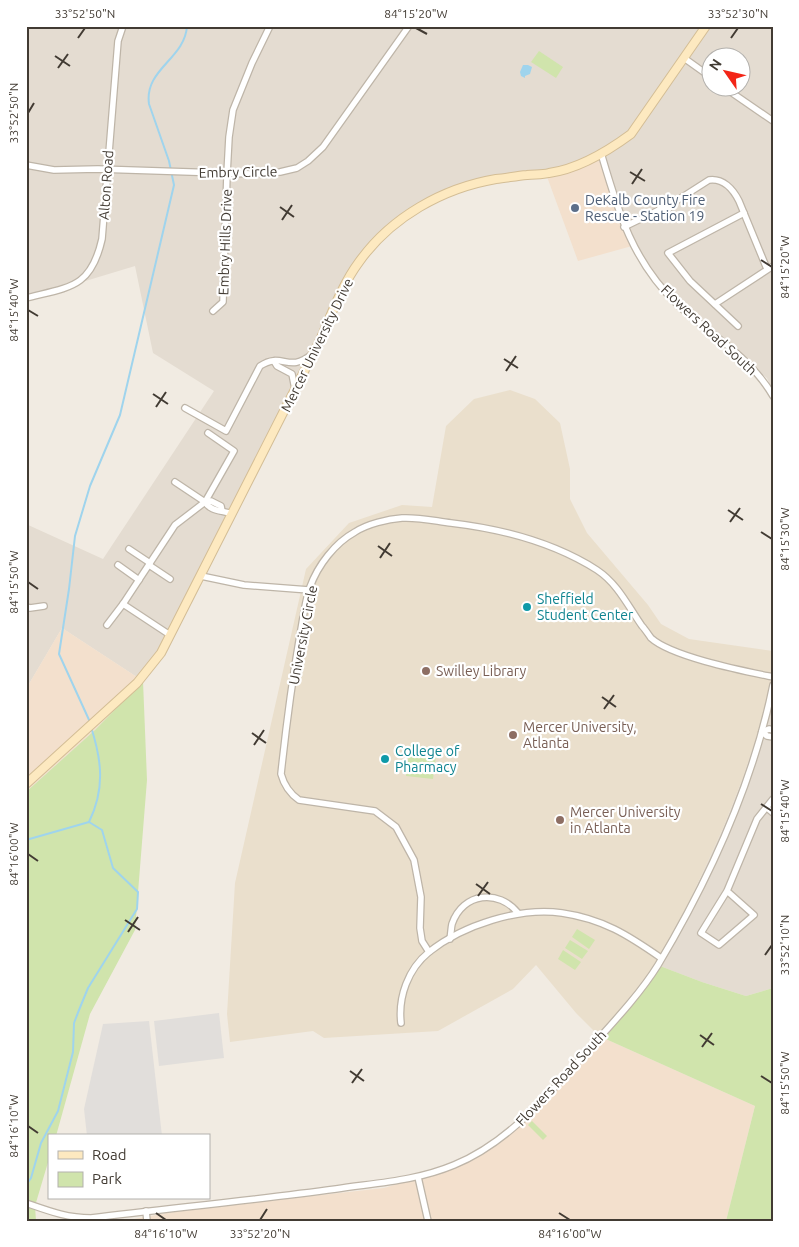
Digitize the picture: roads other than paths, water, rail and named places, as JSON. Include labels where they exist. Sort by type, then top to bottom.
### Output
[{"type":"street","name":"Alton Road","points":[[26,298],[73,285],[84,279],[99,254],[102,239],[118,41],[123,26]]},
{"type":"street","name":"Embry Hills Drive","points":[[213,311],[223,302],[227,174],[233,110],[270,26]]},
{"type":"street","name":"Embry Circle","points":[[26,165],[54,170],[227,174],[280,172],[297,168],[324,147],[409,26]]},
{"type":"street","name":"Mercer University Drive","points":[[26,784],[137,684],[161,653],[313,353],[342,290],[358,263],[373,244],[393,224],[416,208],[469,186],[494,180],[560,171],[601,154],[617,145],[631,134],[706,26]]},
{"type":"street","points":[[684,58],[702,71]]},
{"type":"street","points":[[739,98],[773,122]]},
{"type":"street","name":"Flowers Road South","points":[[601,154],[616,206],[634,249],[663,290],[692,318],[743,358],[766,384],[773,396]]},
{"type":"street","points":[[624,227],[659,210],[670,202],[673,203],[709,180],[722,181],[735,194],[770,268],[715,304]]},
{"type":"street","points":[[738,326],[690,281],[668,253],[744,212]]},
{"type":"street","points":[[185,408],[226,431],[260,366],[268,361],[280,360],[296,364],[304,361],[313,353]]},
{"type":"street","points":[[274,361],[278,366],[292,374],[295,389]]},
{"type":"street","points":[[288,371],[292,364]]},
{"type":"street","points":[[107,625],[175,525],[205,502],[234,451],[208,433]]},
{"type":"street","points":[[175,482],[205,502],[208,507],[232,514]]},
{"type":"street","name":"University Circle","points":[[429,952],[422,941],[420,928],[421,897],[414,860],[396,827],[375,811],[299,800],[292,795],[281,774],[295,663],[309,590],[329,554],[355,531],[402,518],[474,526],[518,535],[581,560],[600,572],[618,589],[651,638],[665,647],[734,669],[773,677]]},
{"type":"street","points":[[130,548],[170,579]]},
{"type":"street","points":[[118,565],[139,580]]},
{"type":"street","points":[[201,576],[244,585],[309,590]]},
{"type":"street","points":[[123,604],[170,635]]},
{"type":"street","points":[[26,606],[30,608],[44,606]]},
{"type":"street","name":"Flowers Road South","points":[[26,1203],[69,1217],[85,1218],[231,1202],[418,1177],[454,1165],[480,1152],[513,1129],[548,1095],[637,994],[661,958],[716,859],[762,732],[773,685]]},
{"type":"street","points":[[773,730],[768,729],[762,732],[767,736],[773,737]]},
{"type":"street","points":[[727,891],[754,915],[719,945],[702,933],[727,891],[757,819],[773,799]]},
{"type":"street","points":[[767,808],[773,812]]},
{"type":"street","points":[[450,939],[452,924],[457,914],[473,900],[488,896],[503,900],[512,905],[518,913]]},
{"type":"street","points":[[401,1023],[400,1011],[405,984],[429,952],[469,928],[518,913],[561,913],[601,923],[626,934],[661,958]]},
{"type":"street","points":[[418,1177],[428,1221]]},
{"type":"street","points":[[146,1211],[148,1221]]},
{"type":"water","points":[[523,65],[532,67],[530,74],[525,76],[525,78],[521,76],[520,72]]},
{"type":"waterway","points":[[90,722],[59,654],[75,536],[90,486],[120,415],[174,185],[169,161],[149,104],[149,92],[158,73],[180,47],[185,37],[187,26]]},
{"type":"waterway","points":[[89,822],[98,798],[100,786],[98,752],[91,727]]},
{"type":"waterway","points":[[26,840],[89,822],[102,830],[113,868],[138,892],[137,909],[88,988],[74,1023],[73,1052],[58,1111],[41,1143],[31,1178],[26,1185]]},
{"type":"place","name":"DeKalb County Fire Rescue - Station 19","points":[[575,208]]},
{"type":"place","name":"Sheffield Student Center","points":[[527,607]]},
{"type":"place","name":"Swilley Library","points":[[426,671]]},
{"type":"place","name":"Mercer University, Atlanta","points":[[513,735]]},
{"type":"place","name":"College of Pharmacy","points":[[385,759]]},
{"type":"place","name":"Mercer University in Atlanta","points":[[560,820]]}]
